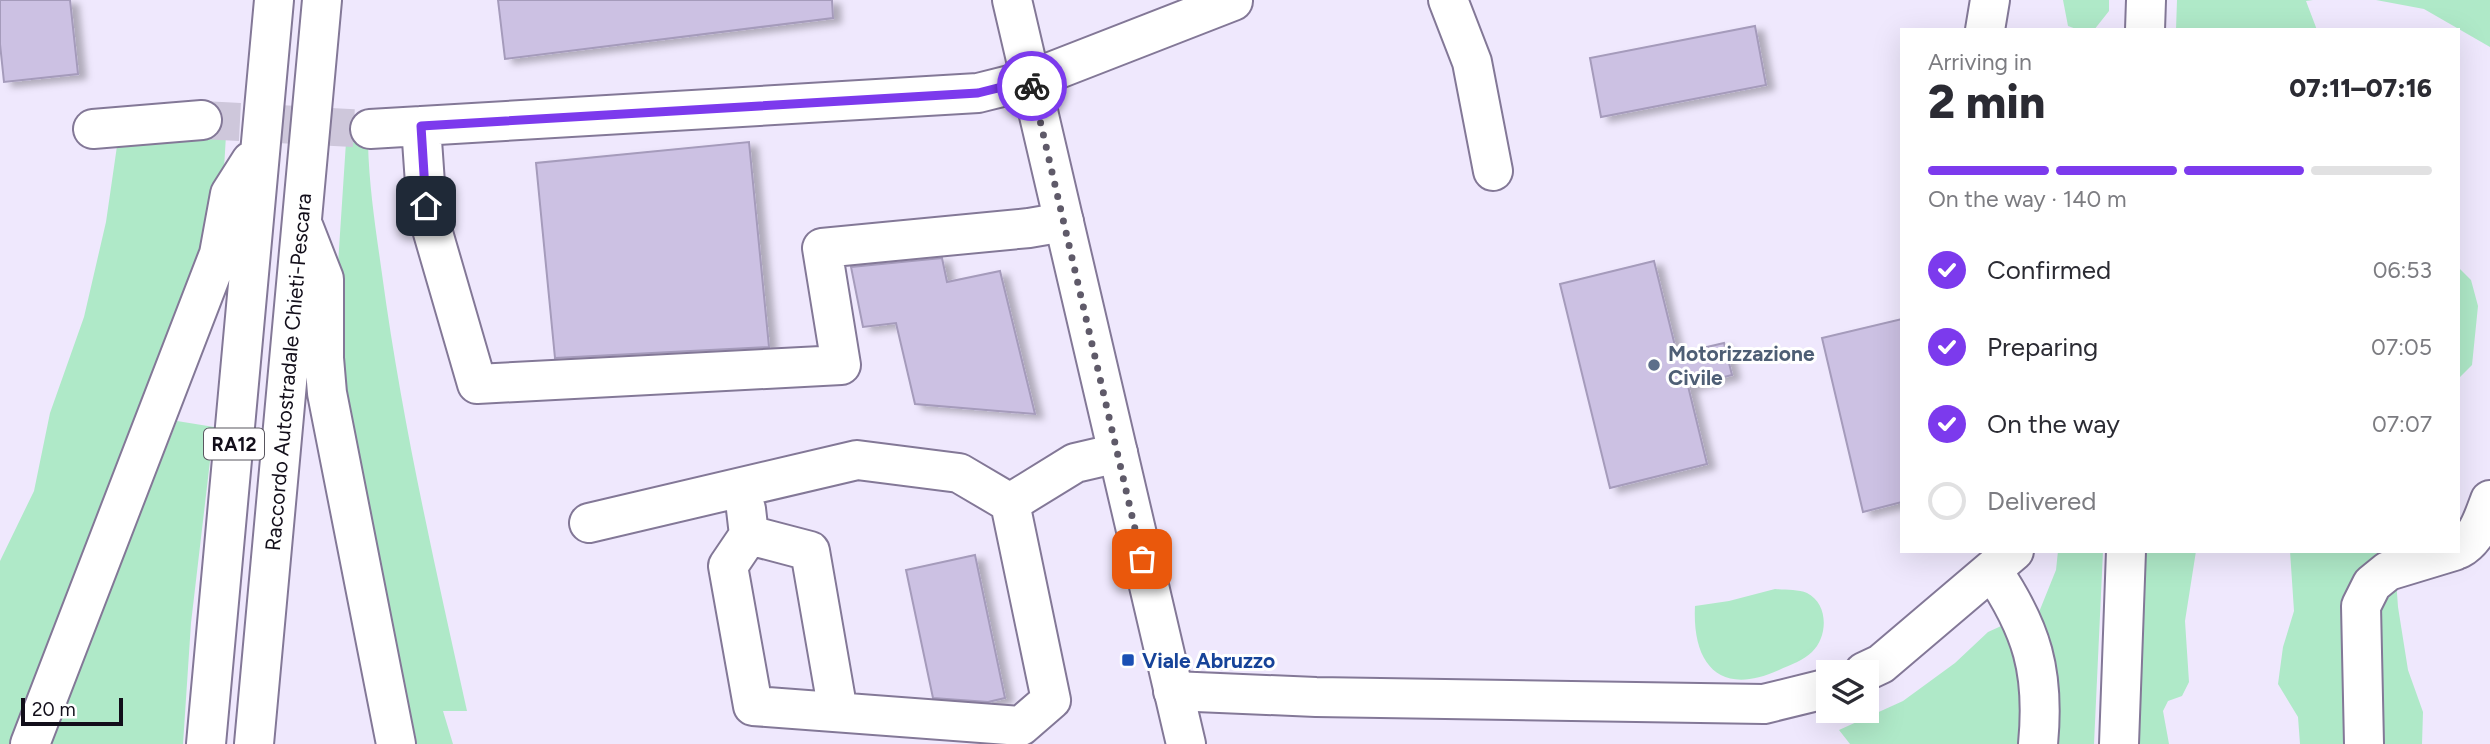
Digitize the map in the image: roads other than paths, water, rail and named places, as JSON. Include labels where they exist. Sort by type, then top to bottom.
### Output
[{"type":"main road","name":"RA12","points":[[206,744],[274,0]]},
{"type":"main road","name":"Raccordo Autostradale Chieti-Pescara","points":[[254,744],[322,0]]},
{"type":"main road","points":[[1012,0],[1186,744]]},
{"type":"main road","points":[[370,129],[978,93],[1030,80],[1236,0]]},
{"type":"main road","points":[[1448,0],[1472,62],[1493,171]]},
{"type":"main road","points":[[1985,28],[1990,0]]},
{"type":"main road","points":[[2145,28],[2146,0]]},
{"type":"main road","points":[[93,129],[202,120]]},
{"type":"main road","points":[[421,126],[427,212],[477,384],[841,365],[822,248],[1029,228],[1063,222]]},
{"type":"main road","points":[[30,744],[219,254],[230,194],[261,144]]},
{"type":"main road","points":[[302,223],[324,279],[327,393],[396,744]]},
{"type":"main road","points":[[1010,503],[1075,463],[1118,453]]},
{"type":"main road","points":[[589,523],[743,486],[857,460],[959,473],[1010,503],[1051,700],[1021,726],[753,706],[728,566],[749,535],[743,486]]},
{"type":"main road","points":[[2460,548],[2467,544],[2481,525],[2490,500]]},
{"type":"main road","points":[[749,535],[810,551],[838,712]]},
{"type":"main road","points":[[2119,744],[2126,553]]},
{"type":"main road","points":[[2364,744],[2361,606],[2372,584],[2388,571],[2446,553]]},
{"type":"main road","points":[[1879,665],[2003,561],[2013,601],[2029,636],[2038,672],[2041,710],[2038,744]]},
{"type":"main road","points":[[1173,691],[1316,697],[1764,704],[1816,691]]},
{"type":"tunnel","points":[[202,120],[370,129]]},
{"type":"place","name":"Motorizzazione Civile","points":[[1654,365]]},
{"type":"place","name":"Viale Abruzzo","points":[[1128,660]]}]
